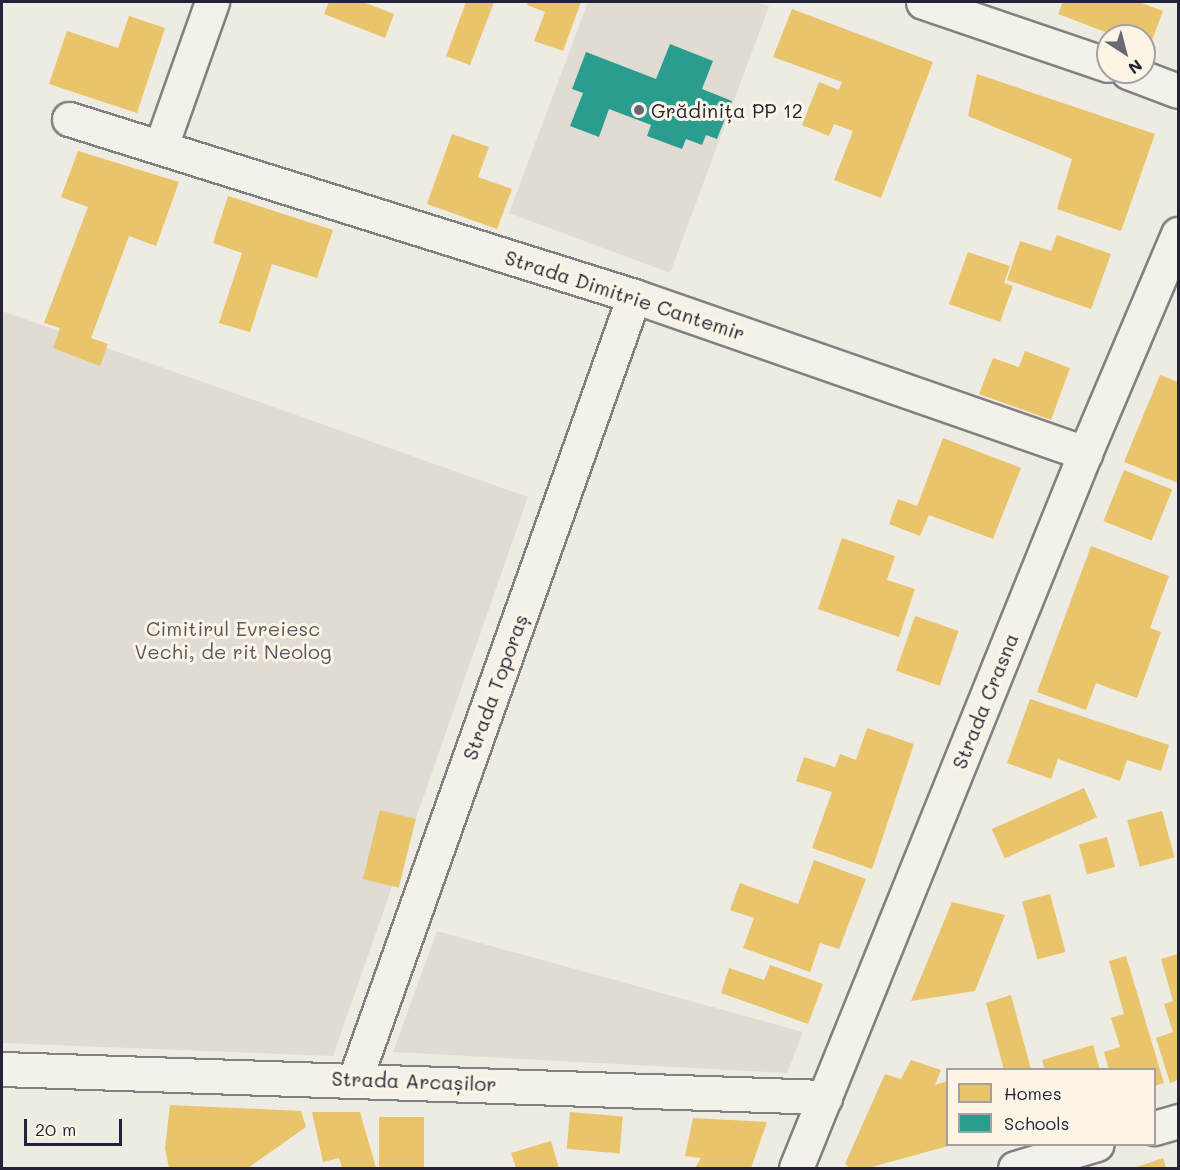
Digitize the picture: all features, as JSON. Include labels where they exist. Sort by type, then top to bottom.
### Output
[{"type":"street","points":[[161,146],[212,2]]},
{"type":"street","points":[[923,2],[1096,61]]},
{"type":"street","points":[[1156,82],[1179,91]]},
{"type":"street","name":"Strada Dimitrie Cantemir","points":[[69,119],[634,296],[1085,453]]},
{"type":"street","name":"Strada Crasna","points":[[796,1168],[1085,453],[1179,234]]},
{"type":"street","name":"Strada Toporaș","points":[[355,1079],[634,296]]},
{"type":"street","name":"Strada Arcașilor","points":[[2,1069],[355,1079],[826,1097]]},
{"type":"street","points":[[1156,1128],[1179,1121]]},
{"type":"street","points":[[1015,1168],[1090,1146]]},
{"type":"shaded area","name":"Grădinița PP 12","points":[[588,2],[756,2],[769,6],[670,273],[509,213]]},
{"type":"green space","name":"Cimitirul Evreiesc Vechi, de rit Neolog","points":[[2,311],[528,497],[333,1056],[2,1043]]},
{"type":"green space","points":[[437,931],[803,1032],[787,1073],[393,1052]]},
{"type":"building: Homes","points":[[329,2],[363,2],[394,14],[385,38],[324,14]]},
{"type":"building: Homes","points":[[466,2],[494,2],[470,65],[446,56]]},
{"type":"building: Homes","points":[[528,2],[581,2],[563,51],[534,41],[545,12],[527,5]]},
{"type":"building: Homes","points":[[1063,2],[1139,2],[1163,11],[1156,30],[1156,24],[1096,24],[1096,28],[1058,14]]},
{"type":"building: Homes","points":[[792,9],[933,62],[881,198],[834,180],[853,131],[834,124],[829,136],[802,125],[819,82],[839,90],[842,82],[773,57]]},
{"type":"building: Homes","points":[[129,16],[165,28],[137,113],[49,84],[67,31],[118,48]]},
{"type":"building: Homes","points":[[977,74],[1155,134],[1121,231],[1057,209],[1072,159],[968,116]]},
{"type":"building: Homes","points":[[452,134],[489,147],[478,177],[512,189],[497,229],[427,204]]},
{"type":"building: Homes","points":[[78,151],[179,182],[156,246],[129,236],[91,338],[108,344],[100,366],[53,348],[60,328],[44,323],[88,207],[61,197]]},
{"type":"building: Homes","points":[[228,196],[333,230],[317,278],[272,264],[250,332],[219,323],[242,253],[213,243]]},
{"type":"building: Homes","points":[[1057,235],[1111,254],[1091,309],[1007,280],[1020,241],[1051,251]]},
{"type":"building: Homes","points":[[968,252],[1010,266],[1004,283],[1013,286],[1000,322],[949,304]]},
{"type":"building: Homes","points":[[1025,351],[1070,368],[1051,420],[979,394],[993,358],[1019,367]]},
{"type":"building: Homes","points":[[1160,375],[1178,382],[1178,483],[1124,462]]},
{"type":"building: Homes","points":[[943,438],[1021,468],[993,539],[929,515],[920,536],[889,524],[898,499],[917,506]]},
{"type":"building: Homes","points":[[1124,470],[1172,489],[1152,540],[1103,521]]},
{"type":"building: Homes","points":[[842,538],[895,556],[887,580],[915,589],[899,637],[818,609]]},
{"type":"building: Homes","points":[[1091,546],[1169,576],[1150,628],[1161,632],[1137,698],[1096,683],[1086,710],[1037,692]]},
{"type":"building: Homes","points":[[915,616],[958,631],[940,686],[896,671]]},
{"type":"building: Homes","points":[[1030,699],[1169,745],[1161,771],[1127,760],[1120,781],[1058,759],[1051,779],[1007,763]]},
{"type":"building: Homes","points":[[867,728],[914,744],[872,869],[812,848],[832,792],[796,781],[804,757],[835,767],[840,754],[856,760]]},
{"type":"building: Homes","points":[[1084,788],[1097,817],[1005,858],[992,829]]},
{"type":"building: Homes","points":[[380,810],[416,819],[399,888],[363,879]]},
{"type":"building: Homes","points":[[1162,811],[1174,857],[1140,867],[1127,820]]},
{"type":"building: Homes","points":[[1107,837],[1115,867],[1087,874],[1079,845]]},
{"type":"building: Homes","points":[[814,860],[866,879],[839,949],[820,943],[810,972],[743,948],[754,918],[730,910],[740,883],[798,904]]},
{"type":"building: Homes","points":[[1050,894],[1066,952],[1038,959],[1022,902]]},
{"type":"building: Homes","points":[[952,902],[1005,915],[975,991],[911,1001]]},
{"type":"building: Homes","points":[[1178,954],[1178,1080],[1170,1083],[1156,1038],[1173,1032],[1164,1004],[1173,1001],[1161,959]]},
{"type":"building: Homes","points":[[1126,956],[1164,1083],[1156,1086],[1156,1068],[1108,1068],[1104,1052],[1120,1047],[1111,1018],[1124,1014],[1109,961]]},
{"type":"building: Homes","points":[[770,965],[823,984],[808,1024],[721,993],[729,968],[764,980]]},
{"type":"building: Homes","points":[[1011,995],[1030,1068],[1003,1068],[986,1003]]},
{"type":"building: Homes","points":[[1093,1045],[1099,1068],[1044,1068],[1042,1060]]},
{"type":"building: Homes","points":[[911,1060],[941,1070],[935,1085],[946,1082],[946,1146],[948,1146],[868,1168],[850,1168],[845,1164],[885,1074],[901,1079]]},
{"type":"building: Homes","points":[[170,1105],[301,1111],[306,1127],[248,1168],[169,1168],[165,1148]]},
{"type":"building: Homes","points":[[312,1112],[360,1112],[376,1168],[342,1168],[339,1158],[323,1162]]},
{"type":"building: Homes","points":[[570,1112],[623,1117],[620,1153],[567,1149]]},
{"type":"building: Homes","points":[[379,1117],[424,1117],[424,1168],[379,1168]]},
{"type":"building: Homes","points":[[693,1118],[767,1122],[751,1168],[695,1168],[701,1158],[685,1156]]},
{"type":"building: Homes","points":[[551,1141],[559,1168],[516,1168],[511,1153]]},
{"type":"building: Homes","points":[[1163,1158],[1166,1168],[1134,1168]]},
{"type":"building: Schools","points":[[670,44],[713,61],[702,89],[732,101],[717,139],[706,135],[702,145],[686,139],[682,149],[647,136],[651,125],[609,109],[599,137],[570,126],[583,93],[572,89],[586,52],[656,79]]},
{"type":"place","name":"Grădinița PP 12","points":[[639,110]]}]
